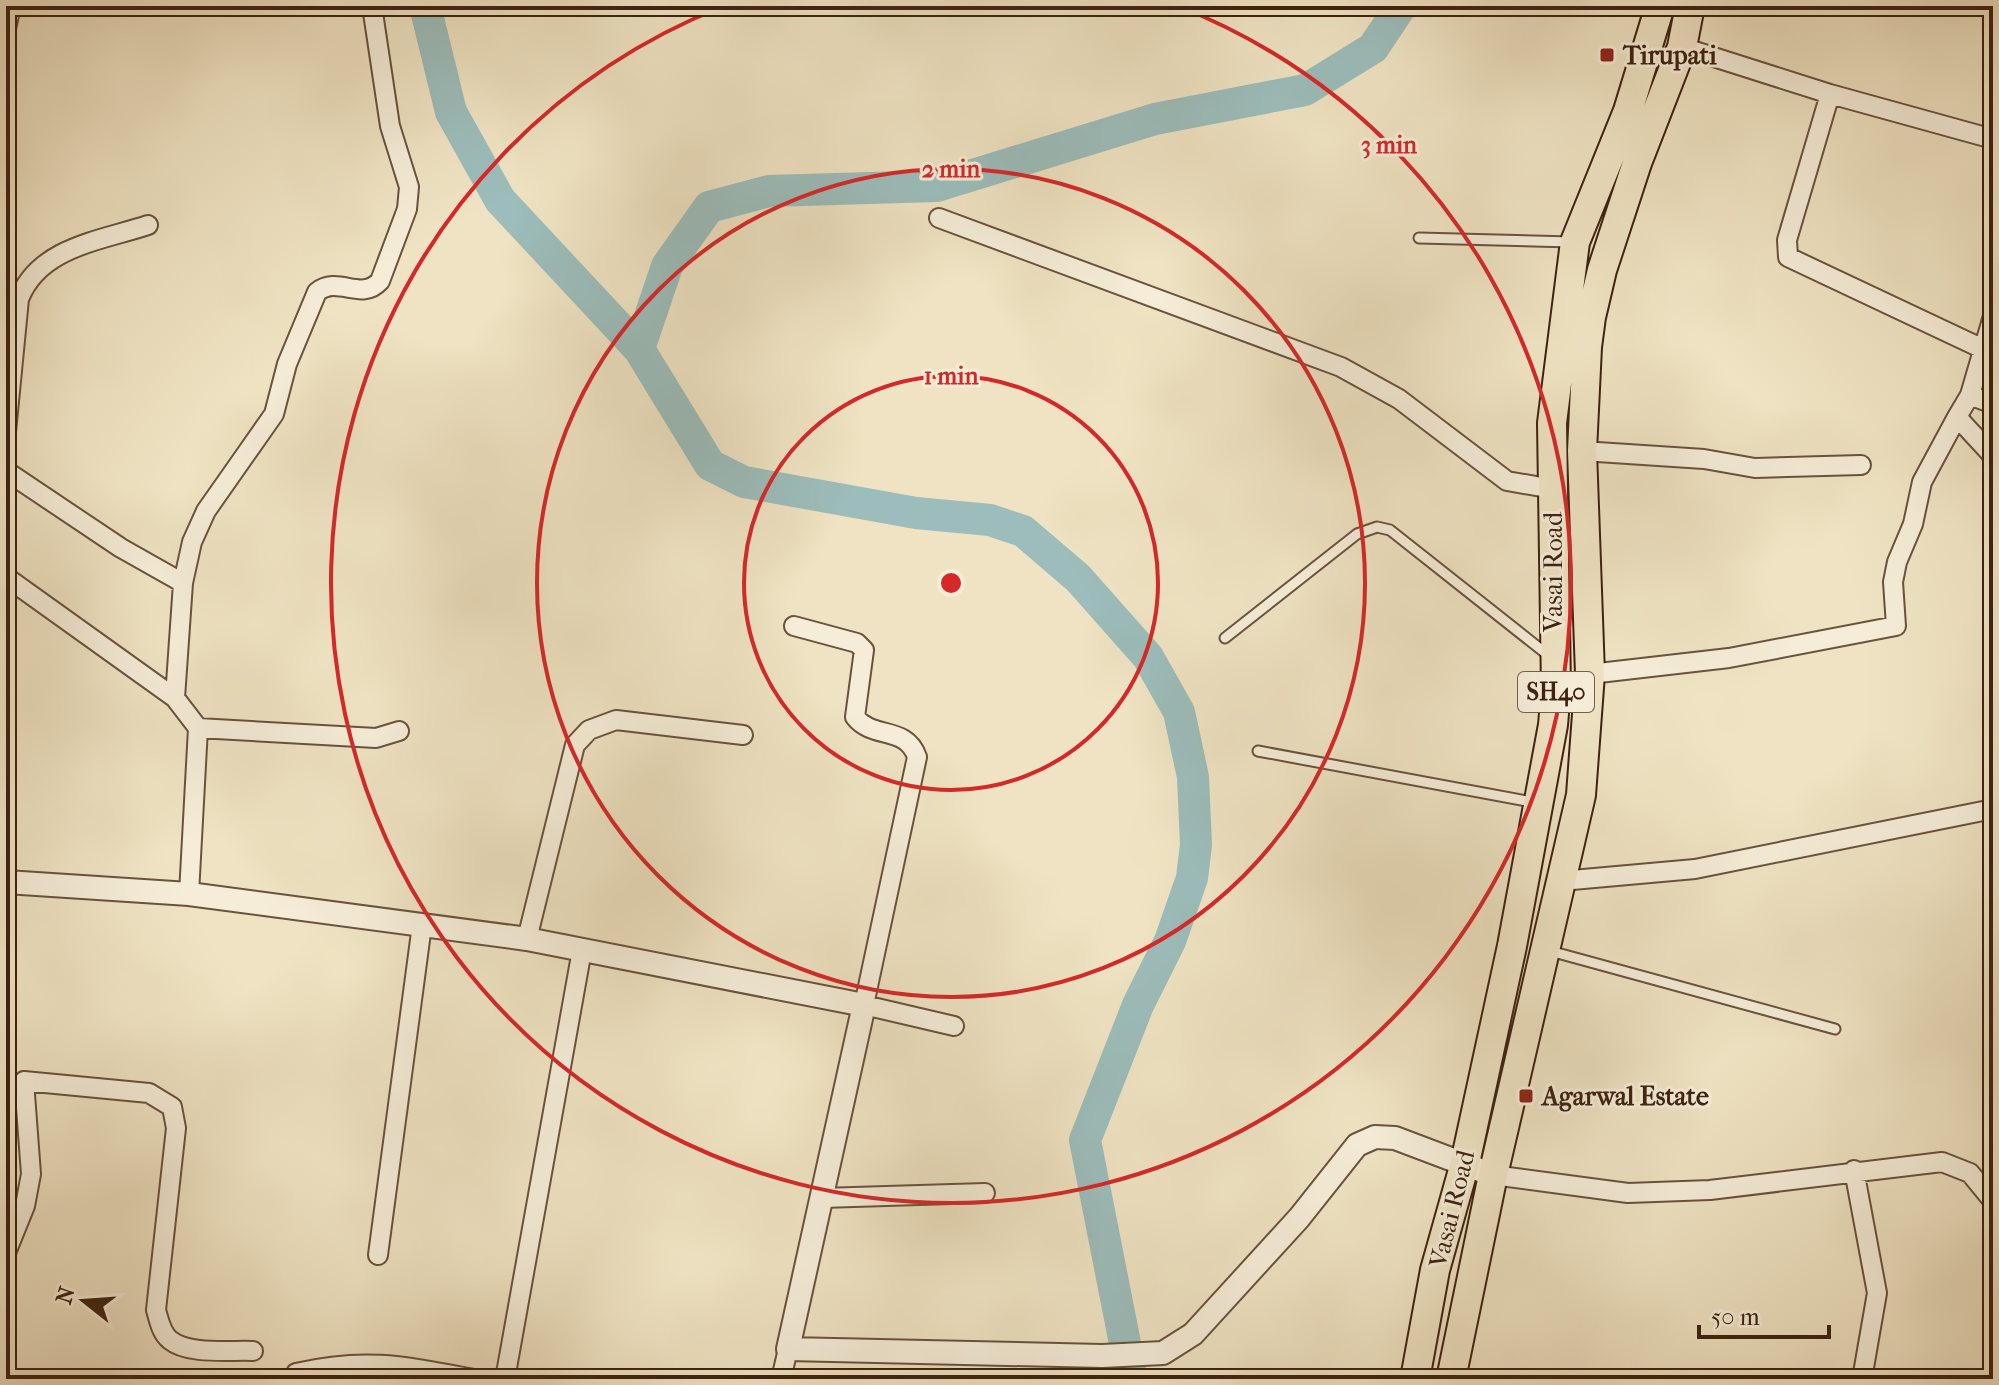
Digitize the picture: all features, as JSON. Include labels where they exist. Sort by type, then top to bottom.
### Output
[{"type":"main road","name":"Vasai Road","points":[[1415,1379],[1435,1270],[1465,1163],[1540,803],[1553,725],[1556,689],[1553,660],[1552,423],[1575,242],[1628,111],[1659,6]]},
{"type":"main road","name":"Vasai Road","points":[[1451,1379],[1493,1175],[1581,795],[1590,674],[1582,451],[1587,347],[1602,270],[1637,163],[1682,47],[1690,6]]},
{"type":"street","points":[[6,29],[11,6]]},
{"type":"street","points":[[175,698],[183,583],[192,542],[206,511],[274,414],[287,364],[317,292],[325,286],[336,285],[365,292],[372,289],[380,281],[407,209],[409,187],[390,126],[372,6]]},
{"type":"street","points":[[1682,47],[1830,94],[1993,139]]},
{"type":"street","points":[[1830,94],[1787,240],[1788,257],[1983,349]]},
{"type":"street","points":[[939,218],[1341,367],[1399,399],[1507,481],[1553,489]]},
{"type":"street","points":[[6,432],[12,316],[25,283],[52,256],[148,225]]},
{"type":"street","points":[[1590,674],[1729,658],[1896,626],[1893,582],[1897,562],[1913,524],[1922,482],[1970,395],[1993,316]]},
{"type":"street","points":[[1970,395],[1993,404]]},
{"type":"street","points":[[1957,417],[1993,456]]},
{"type":"street","points":[[1582,451],[1704,459],[1755,468],[1861,465]]},
{"type":"street","points":[[6,471],[121,548],[183,583]]},
{"type":"street","points":[[6,577],[175,698],[198,728],[189,894]]},
{"type":"street","points":[[781,1379],[917,757],[913,745],[904,737],[861,725],[855,717],[864,650],[857,643],[794,626]]},
{"type":"street","points":[[527,939],[575,745],[589,730],[616,720],[743,735]]},
{"type":"street","points":[[198,728],[376,738],[399,731]]},
{"type":"street","points":[[1561,881],[1695,869],[1993,809]]},
{"type":"street","points":[[6,882],[189,894],[527,939],[864,1005],[954,1026]]},
{"type":"street","points":[[378,1255],[422,925]]},
{"type":"street","points":[[505,1379],[582,950]]},
{"type":"street","points":[[6,1253],[25,1206],[31,1174],[15,1080],[149,1093],[172,1107],[176,1128],[156,1310],[159,1320],[169,1339],[182,1346],[253,1351]]},
{"type":"street","points":[[788,1349],[1102,1356],[1163,1353],[1193,1334],[1299,1218],[1357,1145],[1375,1137],[1395,1138],[1493,1175],[1628,1193],[1710,1190],[1854,1170],[1942,1162],[1970,1173],[1993,1201]]},
{"type":"street","points":[[1854,1170],[1877,1293],[1862,1379]]},
{"type":"street","points":[[821,1198],[985,1193]]},
{"type":"street","points":[[296,1373],[341,1363],[395,1364],[474,1379]]},
{"type":"lane","points":[[1419,238],[1575,242]]},
{"type":"lane","points":[[1225,638],[1357,534],[1377,527],[1390,530],[1553,660]]},
{"type":"lane","points":[[1258,751],[1540,803]]},
{"type":"lane","points":[[1547,950],[1835,1029]]},
{"type":"waterway","points":[[425,6],[451,112],[500,200],[639,349],[710,465],[744,482],[916,513],[990,520],[1023,531],[1078,578],[1148,657],[1179,712],[1193,777],[1196,845],[1192,878],[1170,941],[1138,1005],[1085,1140],[1132,1379]]},
{"type":"waterway","points":[[639,349],[667,266],[709,207],[769,191],[937,186],[1155,119],[1305,90],[1373,48],[1401,6]]},
{"type":"place","name":"Tirupati","points":[[1607,55]]},
{"type":"place","name":"Agarwal Estate","points":[[1526,1096]]}]
